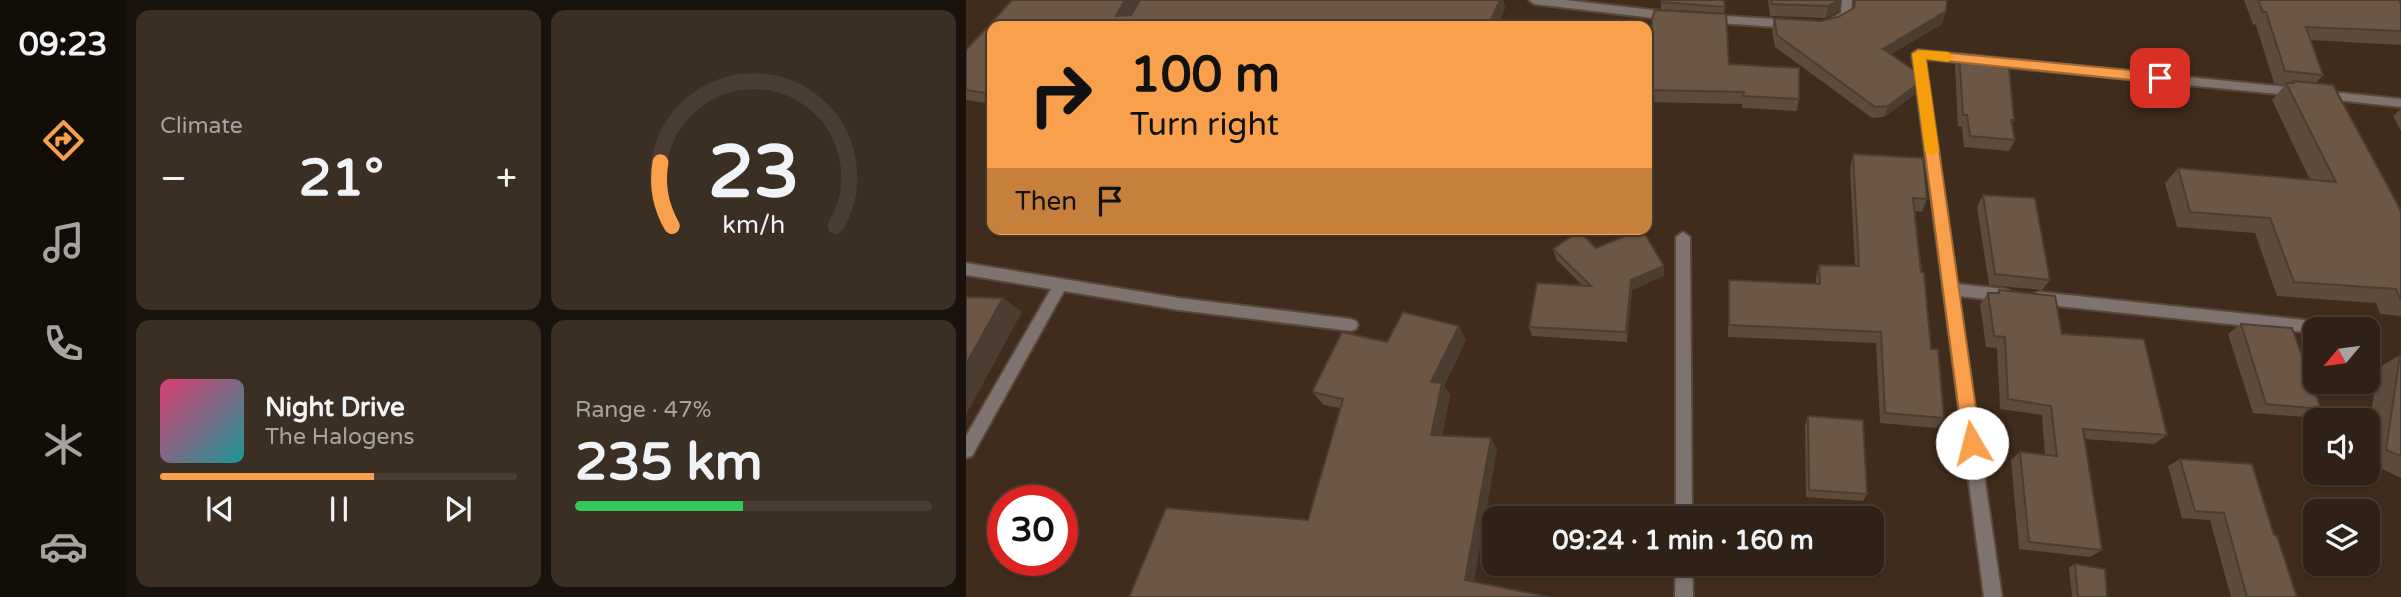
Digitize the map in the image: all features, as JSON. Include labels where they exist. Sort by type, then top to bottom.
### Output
[{"type":"street","points":[[1534,0],[1644,21],[1685,17]]},
{"type":"street","points":[[1817,26],[1830,24],[1846,15],[1847,0]]},
{"type":"street","points":[[1698,18],[1804,25]]},
{"type":"street","points":[[1993,597],[1918,54],[2401,103]]},
{"type":"street","points":[[1683,237],[1684,506]]},
{"type":"street","points":[[966,269],[1179,304],[1351,324]]},
{"type":"street","points":[[966,451],[1060,284]]},
{"type":"street","points":[[1951,289],[2303,326]]},
{"type":"street","points":[[1684,576],[1684,597]]},
{"type":"building","points":[[1012,0],[1125,0],[1116,16],[1131,15],[1140,0],[1500,0],[1490,21],[993,21]]},
{"type":"building","points":[[1724,0],[1725,7],[1661,2]]},
{"type":"building","points":[[1771,0],[1840,0],[1828,6],[1772,4]]},
{"type":"building","points":[[1855,0],[1947,0],[1946,11],[1883,49],[1917,72],[1919,83],[1888,106],[1875,107],[1777,35],[1774,18],[1820,21],[1838,17],[1854,8]]},
{"type":"building","points":[[2258,0],[2399,0],[2401,31],[2306,27],[2323,75],[2285,71],[2266,12],[2263,12]]},
{"type":"building","points":[[1655,10],[1726,14],[1729,64],[1799,68],[1799,99],[1743,96],[1744,92],[1652,90],[1652,19]]},
{"type":"building","points":[[987,27],[987,93],[966,90],[966,50]]},
{"type":"building","points":[[1959,53],[2008,58],[2014,120],[2011,120],[2015,140],[1970,136],[1967,115],[1963,115]]},
{"type":"building","points":[[2293,81],[2333,85],[2397,203],[2401,212],[2401,301],[2396,289],[2294,282],[2270,218],[2190,212],[2178,168],[2336,182],[2286,83],[2294,83]]},
{"type":"building","points":[[1853,154],[1923,158],[1927,199],[1913,198],[1931,349],[1938,349],[1944,418],[1885,413],[1881,332],[1729,325],[1729,280],[1820,284],[1819,265],[1859,266]]},
{"type":"building","points":[[1983,195],[2035,198],[2050,280],[1995,274]]},
{"type":"building","points":[[1573,235],[1583,235],[1596,248],[1627,235],[1646,235],[1664,266],[1631,280],[1626,332],[1529,327],[1537,283],[1591,286],[1553,249]]},
{"type":"building","points":[[1999,290],[2055,296],[2062,334],[2144,339],[2167,435],[2083,429],[2102,550],[2029,542],[2020,452],[2057,456],[2051,406],[2008,399],[2005,337],[1994,336],[1988,293],[1999,293]]},
{"type":"building","points":[[966,297],[1003,298],[966,364]]},
{"type":"building","points":[[1403,312],[1459,326],[1431,382],[1442,383],[1431,435],[1491,438],[1465,580],[1550,597],[1129,597],[1166,508],[1308,520],[1343,399],[1312,392],[1342,332],[1387,342]]},
{"type":"building","points":[[2241,324],[2292,328],[2303,359],[2303,394],[2316,394],[2321,408],[2266,404]]},
{"type":"building","points":[[2401,356],[2401,456],[2386,450]]},
{"type":"building","points":[[1808,416],[1863,420],[1867,494],[1809,490]]},
{"type":"building","points":[[2180,459],[2252,464],[2297,597],[2247,597],[2224,513],[2195,511]]},
{"type":"building","points":[[2075,564],[2105,569],[2107,597],[2078,597]]},
{"type":"slow traffic","points":[[1932,151],[1918,54],[1948,57]]},
{"type":"route","points":[[1972,443],[1918,54],[2160,78]]}]
